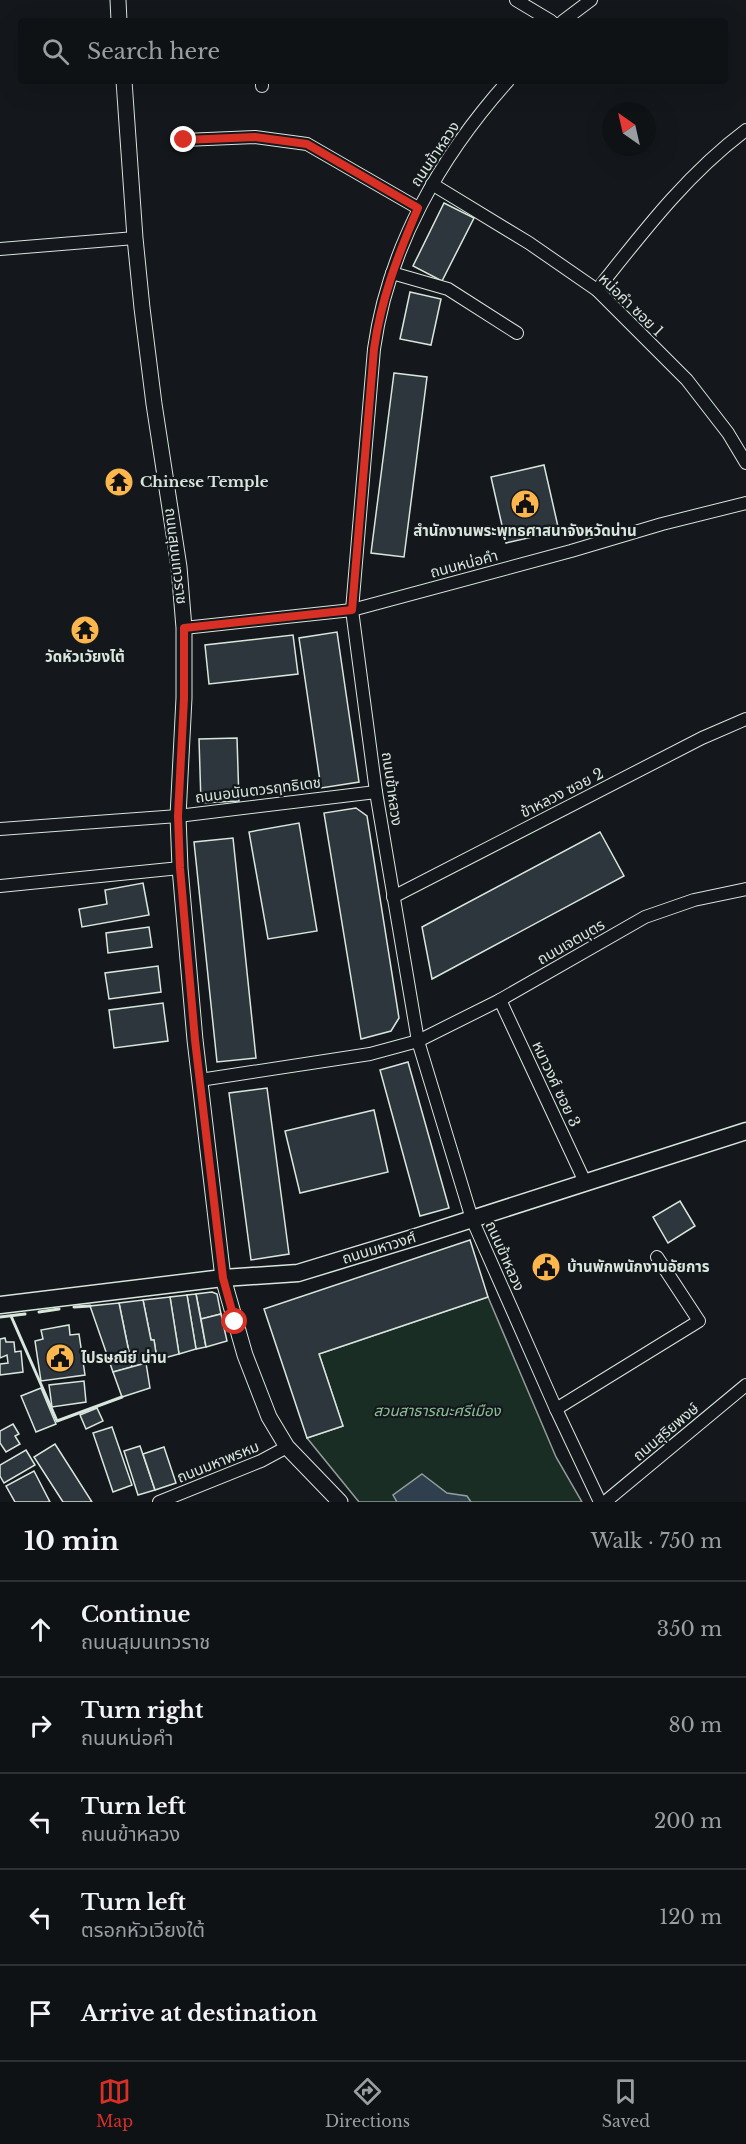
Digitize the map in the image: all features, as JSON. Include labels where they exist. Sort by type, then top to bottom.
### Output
[{"type":"main road","name":"ถนนมหาวงศ์","points":[[0,1305],[223,1278],[298,1273],[746,1131]]},
{"type":"street","points":[[118,0],[119,18]]},
{"type":"street","points":[[516,0],[546,18]]},
{"type":"street","points":[[567,18],[591,0]]},
{"type":"street","name":"ถนนสุมนเทวราช","points":[[124,84],[135,237],[154,404],[179,567],[184,628],[184,698],[178,816],[180,868],[200,1080],[223,1278],[256,1386],[269,1417],[287,1447],[340,1502]]},
{"type":"street","name":"ถนนข้าหลวง","points":[[505,84],[487,104],[418,208],[392,273],[379,315],[374,349],[352,610],[376,792],[417,1041],[472,1219],[556,1409],[603,1502]]},
{"type":"street","points":[[597,290],[666,204],[721,149],[746,130]]},
{"type":"street","points":[[184,140],[255,137],[307,144],[418,208]]},
{"type":"street","name":"หน่อคำ ซอย 1","points":[[432,184],[529,243],[597,290],[687,380],[728,433],[746,463]]},
{"type":"street","points":[[0,249],[135,237]]},
{"type":"street","points":[[392,273],[448,289],[517,333]]},
{"type":"street","name":"ถนนหน่อคำ","points":[[184,628],[352,610],[746,503]]},
{"type":"street","name":"ข้าหลวง ซอย 2","points":[[393,897],[702,738],[746,719]]},
{"type":"street","name":"ถนนอนันตวรฤทธิเดช","points":[[0,829],[178,816],[376,792]]},
{"type":"street","points":[[0,886],[180,868]]},
{"type":"street","name":"ถนนเจตบุตร","points":[[200,1080],[370,1054],[417,1041],[500,1000],[645,917],[694,900],[746,889]]},
{"type":"street","name":"หมาวงศ์ ซอย 3","points":[[500,1000],[585,1182]]},
{"type":"street","points":[[556,1409],[699,1320],[657,1257]]},
{"type":"street","name":"ถนนสุริยพงษ์","points":[[603,1502],[746,1385]]},
{"type":"street","name":"ถนนมหาพรหม","points":[[159,1502],[261,1461],[287,1447]]},
{"type":"green space","name":"สวนสาธารณะศรีเมือง","points":[[488,1297],[556,1457],[582,1502],[359,1502],[307,1438],[343,1426],[319,1354]]},
{"type":"water","points":[[422,1474],[447,1493],[467,1496],[471,1502],[397,1502],[393,1495]]},
{"type":"building","points":[[444,203],[474,218],[442,281],[413,266]]},
{"type":"building","points":[[410,292],[441,299],[431,345],[400,339]]},
{"type":"building","points":[[394,373],[427,377],[404,557],[371,553]]},
{"type":"building","name":"สำนักงานพระพุทธศาสนาจังหวัดน่าน","points":[[544,465],[559,531],[506,543],[491,477]]},
{"type":"building","points":[[337,632],[359,782],[321,788],[299,638]]},
{"type":"building","points":[[293,635],[298,674],[209,684],[205,645]]},
{"type":"building","points":[[237,738],[239,801],[201,803],[199,739]]},
{"type":"building","points":[[356,808],[367,816],[399,1018],[391,1031],[361,1039],[324,813]]},
{"type":"building","points":[[299,823],[317,931],[268,939],[249,832]]},
{"type":"building","points":[[600,832],[624,876],[432,979],[422,927]]},
{"type":"building","points":[[233,838],[256,1058],[217,1062],[194,842]]},
{"type":"building","points":[[143,883],[149,915],[82,927],[79,909],[107,904],[105,890]]},
{"type":"building","points":[[149,927],[152,947],[108,953],[106,933]]},
{"type":"building","points":[[158,966],[161,992],[109,999],[105,973]]},
{"type":"building","points":[[163,1003],[168,1041],[114,1048],[109,1010]]},
{"type":"building","points":[[408,1062],[449,1208],[420,1216],[380,1070]]},
{"type":"building","points":[[267,1088],[289,1254],[251,1260],[229,1093]]},
{"type":"building","points":[[374,1110],[388,1172],[300,1193],[285,1131]]},
{"type":"building","points":[[680,1201],[695,1226],[668,1243],[653,1217]]},
{"type":"building","points":[[470,1240],[488,1297],[319,1354],[343,1426],[307,1438],[264,1309]]},
{"type":"building","points":[[212,1292],[217,1294],[221,1314],[201,1319],[196,1294]]},
{"type":"building","points":[[196,1294],[206,1347],[196,1349],[187,1295]]},
{"type":"building","points":[[187,1295],[196,1349],[179,1354],[170,1297]]},
{"type":"building","points":[[170,1297],[179,1354],[157,1360],[143,1300]]},
{"type":"building","points":[[143,1300],[157,1360],[132,1367],[119,1303]]},
{"type":"building","points":[[119,1303],[132,1367],[113,1372],[90,1306]]},
{"type":"building","points":[[221,1314],[227,1341],[206,1347],[201,1319]]},
{"type":"building","name":"ไปรษณีย์ น่าน","points":[[69,1325],[70,1335],[79,1334],[85,1375],[41,1381],[35,1341],[43,1339],[41,1330]]},
{"type":"building","points":[[5,1338],[6,1342],[14,1342],[15,1352],[21,1351],[23,1372],[0,1375],[0,1364],[8,1363],[7,1355],[0,1358],[0,1339]]},
{"type":"building","points":[[146,1363],[150,1388],[122,1397],[113,1372]]},
{"type":"building","points":[[84,1381],[86,1402],[52,1407],[49,1385]]},
{"type":"building","points":[[41,1388],[56,1424],[36,1432],[21,1396]]},
{"type":"building","points":[[97,1408],[103,1421],[86,1429],[80,1415]]},
{"type":"building","points":[[13,1424],[19,1434],[15,1436],[20,1444],[6,1452],[0,1443],[0,1431]]},
{"type":"building","points":[[112,1427],[132,1485],[113,1492],[93,1433]]},
{"type":"building","points":[[55,1444],[92,1502],[63,1502],[34,1457]]},
{"type":"building","points":[[140,1446],[155,1490],[138,1495],[124,1451]]},
{"type":"building","points":[[164,1447],[176,1483],[155,1490],[143,1454]]},
{"type":"building","points":[[26,1450],[35,1465],[4,1483],[0,1476],[0,1465]]},
{"type":"building","points":[[34,1471],[50,1502],[15,1502],[6,1486]]},
{"type":"wall","points":[[74,1307],[90,1306]]},
{"type":"wall","points":[[39,1312],[59,1309]]},
{"type":"wall","points":[[0,1317],[25,1314]]},
{"type":"wall","points":[[11,1316],[57,1421],[122,1397]]},
{"type":"place","name":"Chinese Temple","points":[[119,482]]},
{"type":"place","name":"สำนักงานพระพุทธศาสนาจังหวัดน่าน","points":[[525,504]]},
{"type":"place","name":"วัดหัวเวัยงไต้","points":[[85,630]]},
{"type":"place","name":"บ้านพักพนักงานอัยการ","points":[[546,1267]]},
{"type":"place","name":"ไปรษณีย์ น่าน","points":[[60,1358]]},
{"type":"route","points":[[184,140],[255,137],[307,144],[418,208],[403,242],[379,315],[374,349],[352,610],[184,628],[184,698],[178,816],[180,868],[195,1040],[223,1278],[235,1322]]}]
